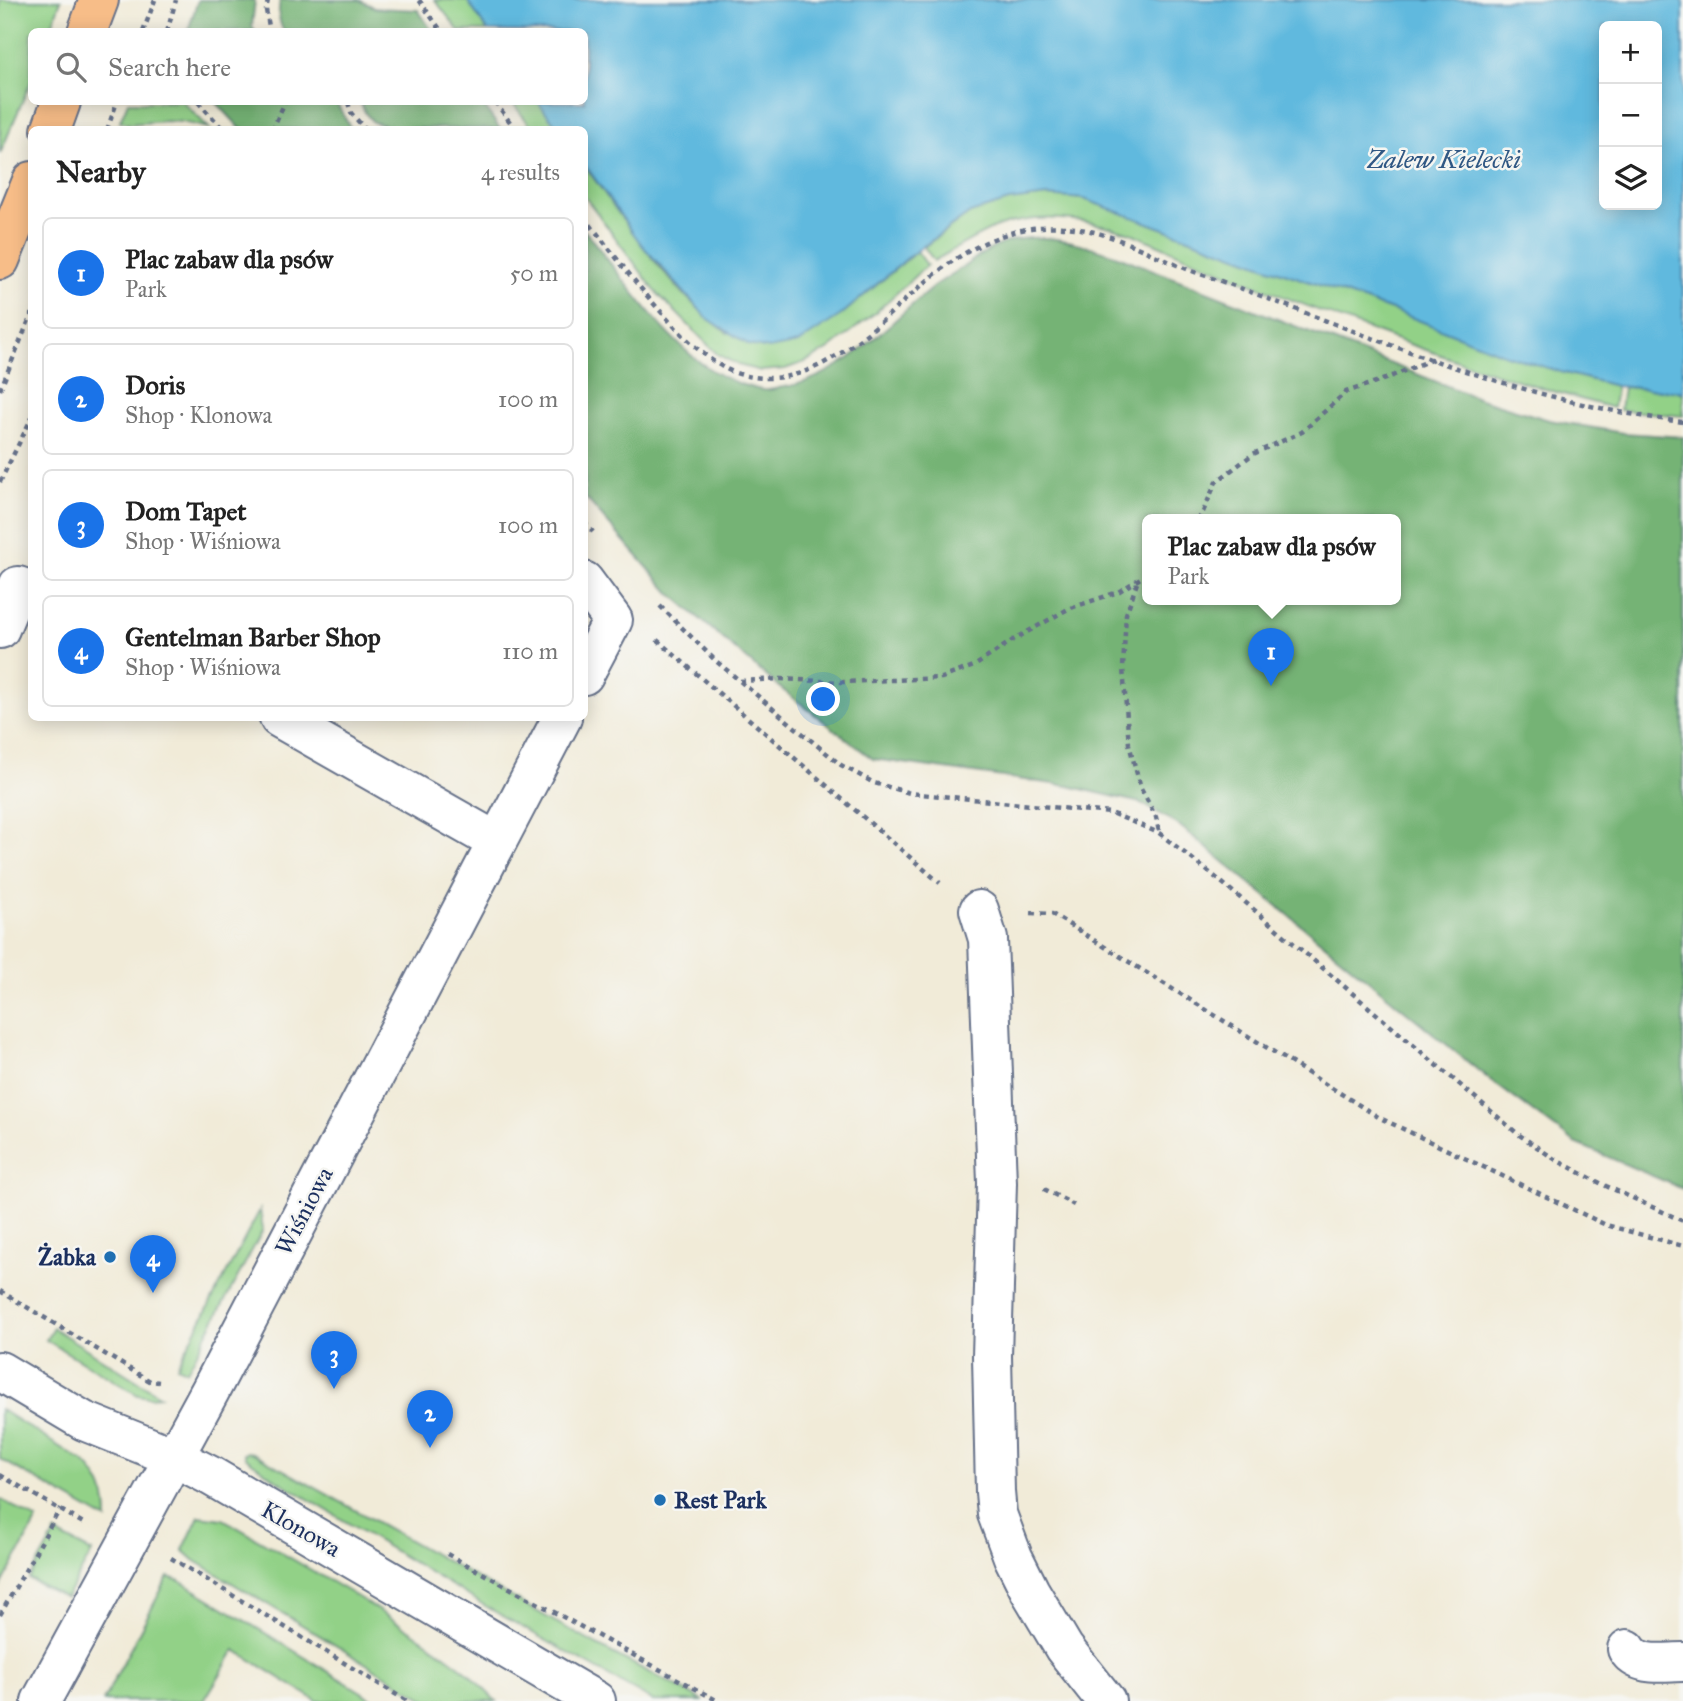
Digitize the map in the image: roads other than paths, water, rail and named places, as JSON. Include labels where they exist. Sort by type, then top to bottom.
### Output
[{"type":"main road","points":[[89,28],[99,0]]},
{"type":"main road","points":[[52,126],[60,105]]},
{"type":"main road","points":[[0,260],[28,191]]},
{"type":"street","points":[[0,629],[18,586],[28,590]]},
{"type":"street","points":[[588,586],[613,620],[588,667]]},
{"type":"street","points":[[284,721],[497,842]]},
{"type":"street","name":"Wiśniowa","points":[[46,1699],[560,721]]},
{"type":"street","points":[[979,910],[988,939],[997,1184],[992,1356],[995,1492],[998,1514],[1013,1557],[1030,1591],[1064,1648],[1106,1701]]},
{"type":"street","name":"Klonowa","points":[[0,1371],[84,1421],[174,1457],[211,1476],[596,1701]]},
{"type":"street","points":[[1627,1649],[1632,1658],[1642,1662],[1683,1662]]},
{"type":"water","name":"Zalew Kielecki","points":[[467,0],[1683,0],[1683,392],[1616,386],[1561,372],[1506,355],[1395,311],[1084,199],[1047,196],[1009,201],[970,213],[911,255],[841,315],[798,343],[769,349],[749,345],[707,318],[641,244],[588,169],[588,126],[557,126],[540,105],[588,105],[588,28],[486,28]]},
{"type":"place","name":"Plac zabaw dla psów","points":[[1271,686]]},
{"type":"place","name":"Żabka","points":[[110,1257]]},
{"type":"place","name":"Gentelman Barber Shop","points":[[153,1293]]},
{"type":"place","name":"Dom Tapet","points":[[334,1389]]},
{"type":"place","name":"Doris","points":[[430,1448]]},
{"type":"place","name":"Rest Park","points":[[660,1500]]}]
